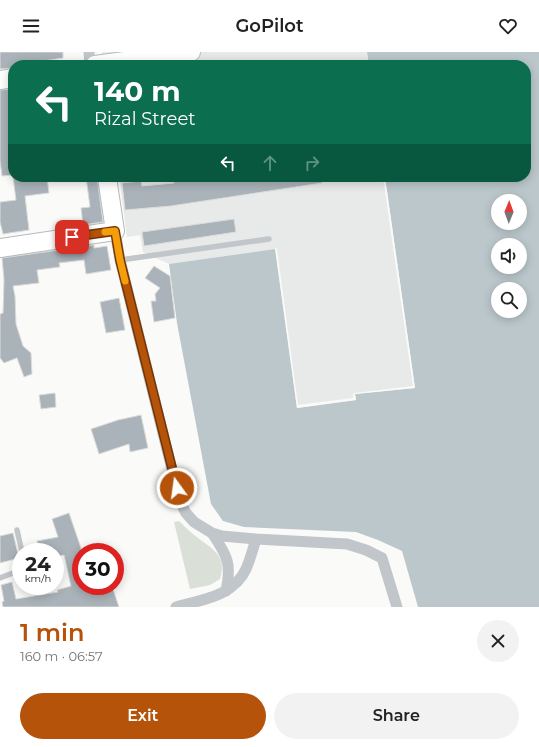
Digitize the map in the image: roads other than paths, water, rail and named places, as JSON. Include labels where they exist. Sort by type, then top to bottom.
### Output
[{"type":"main road","points":[[143,60],[172,57],[190,52]]},
{"type":"main road","points":[[0,248],[115,231],[108,182]]},
{"type":"street","points":[[115,231],[120,260],[180,502],[186,513],[194,522],[212,533],[222,536],[256,540],[347,544],[366,550],[382,558],[397,607]]},
{"type":"street","points":[[212,533],[223,550],[228,565],[229,578],[226,591]]},
{"type":"street","points":[[176,607],[215,596],[234,586],[245,571],[256,540]]},
{"type":"lane","points":[[120,260],[269,239]]},
{"type":"lane","points":[[16,530],[20,543]]},
{"type":"lane","points":[[0,578],[12,573]]}]
